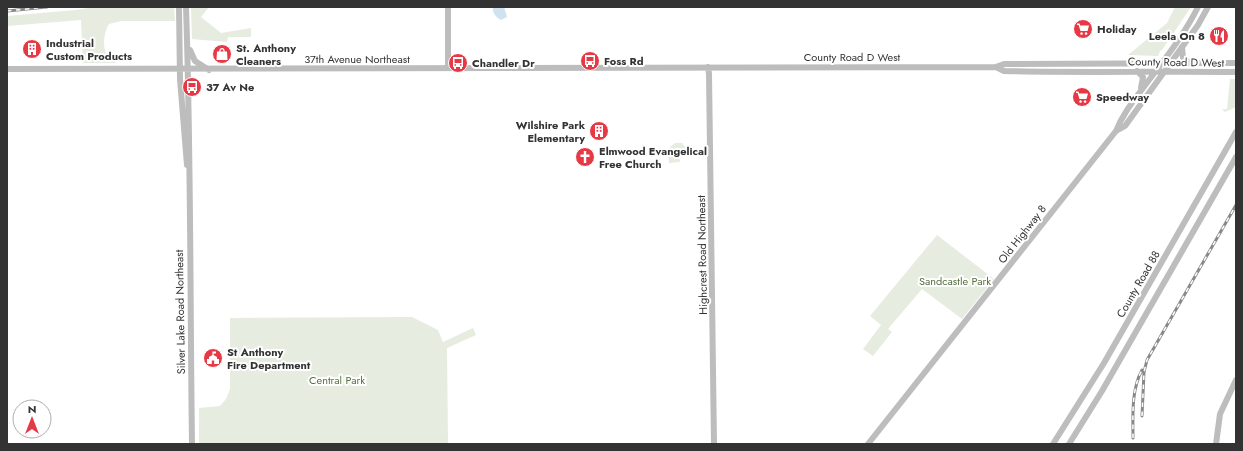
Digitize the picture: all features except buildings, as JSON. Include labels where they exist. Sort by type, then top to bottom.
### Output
[{"type":"main road","name":"Silver Lake Road Northeast","points":[[179,7],[181,70],[189,179]]},
{"type":"main road","name":"Silver Lake Road Northeast","points":[[186,7],[190,148],[189,179],[192,444]]},
{"type":"main road","points":[[448,7],[448,68]]},
{"type":"main road","name":"Old Highway 8","points":[[868,444],[1116,131],[1120,121],[1190,23],[1198,7]]},
{"type":"main road","name":"Old Highway 8","points":[[1116,131],[1125,126],[1198,25],[1208,7]]},
{"type":"main road","points":[[188,43],[194,59],[210,70]]},
{"type":"main road","points":[[1182,47],[1182,58],[1188,63],[1192,63]]},
{"type":"main road","name":"County Road D West","points":[[708,67],[1236,63]]},
{"type":"main road","name":"County Road D West","points":[[996,66],[1004,71],[1065,72],[1156,70],[1236,73]]},
{"type":"main road","name":"37th Avenue Northeast","points":[[7,70],[708,67]]},
{"type":"main road","name":"Highcrest Road Northeast","points":[[708,67],[714,444]]},
{"type":"main road","points":[[1136,71],[1144,81],[1138,94]]},
{"type":"main road","name":"County Road 88","points":[[1053,444],[1104,363],[1236,132]]},
{"type":"main road","name":"County Road 88","points":[[1069,444],[1102,391],[1236,157]]},
{"type":"main road","points":[[1216,444],[1220,414],[1236,380]]},
{"type":"green space","points":[[95,7],[174,7],[175,21],[121,21],[109,24],[105,35],[104,48],[107,55],[116,63],[83,63],[81,20],[7,26],[7,16]]},
{"type":"green space","points":[[191,7],[209,7],[201,17],[221,33],[251,28],[251,37],[228,37],[227,42],[192,39]]},
{"type":"green space","points":[[1175,7],[1191,7],[1158,56],[1128,55],[1167,23]]},
{"type":"green space","points":[[1230,79],[1236,79],[1236,107],[1225,112],[1222,109],[1227,109]]},
{"type":"green space","points":[[675,143],[682,143],[685,147],[685,155],[679,155],[680,162],[669,163],[668,149]]},
{"type":"green space","name":"Sandcastle Park","points":[[937,235],[994,279],[962,319],[922,289],[888,329],[892,332],[873,356],[863,349],[881,325],[870,316]]},
{"type":"green space","name":"Central Park","points":[[412,317],[438,330],[443,342],[473,328],[476,335],[447,348],[448,444],[199,444],[199,408],[220,406],[226,399],[230,389],[230,318]]},
{"type":"water","points":[[493,7],[504,7],[507,17],[501,20],[499,19],[494,13]]},
{"type":"railway","points":[[7,11],[47,7]]},
{"type":"railway","points":[[1142,416],[1144,372],[1147,360],[1236,205]]},
{"type":"railway","points":[[1133,438],[1134,395],[1138,378],[1142,370]]},
{"type":"place","name":"Holiday","points":[[1083,29]]},
{"type":"place","name":"Leela On 8","points":[[1219,36]]},
{"type":"place","name":"Industrial Custom Products","points":[[32,49]]},
{"type":"place","name":"St. Anthony Cleaners","points":[[222,54]]},
{"type":"place","name":"Foss Rd","points":[[590,61]]},
{"type":"place","name":"Chandler Dr","points":[[458,63]]},
{"type":"place","name":"37 Av Ne","points":[[192,87]]},
{"type":"place","name":"Speedway","points":[[1082,97]]},
{"type":"place","name":"Wilshire Park Elementary","points":[[599,131]]},
{"type":"place","name":"Elmwood Evangelical Free Church","points":[[585,157]]},
{"type":"place","name":"St Anthony Fire Department","points":[[213,358]]}]
